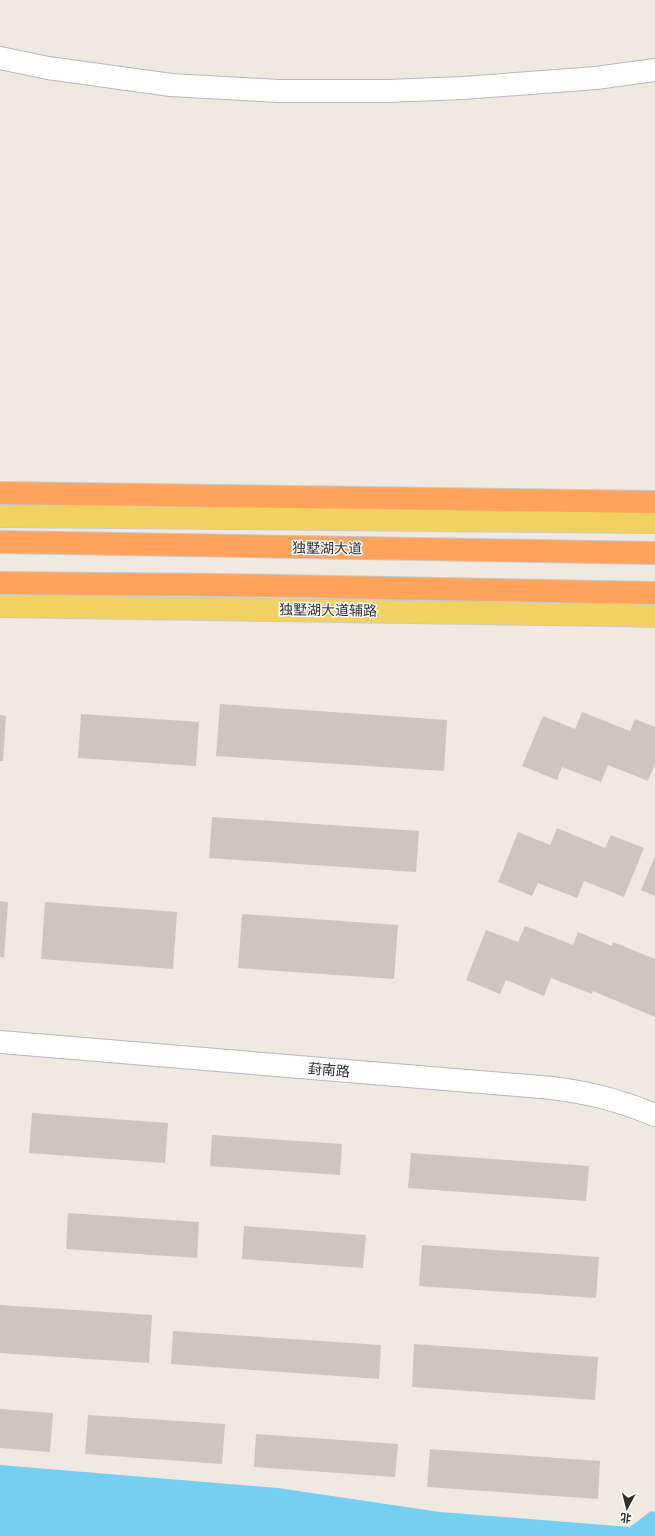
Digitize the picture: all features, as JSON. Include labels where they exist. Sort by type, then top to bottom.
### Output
[{"type":"highway","points":[[0,493],[655,502]]},
{"type":"highway","name":"独墅湖大道","points":[[0,542],[655,553]]},
{"type":"highway","points":[[0,582],[655,593]]},
{"type":"main road","points":[[0,516],[655,522]]},
{"type":"main road","name":"独墅湖大道辅路","points":[[0,606],[655,616]]},
{"type":"street","points":[[0,58],[48,68],[163,84],[279,91],[387,91],[463,88],[596,78],[655,70]]},
{"type":"street","name":"葑南路","points":[[0,1042],[552,1088],[609,1098],[655,1115]]},
{"type":"water","points":[[0,1465],[278,1488],[440,1512],[630,1527],[651,1511],[655,1512],[655,1536],[0,1536]]},
{"type":"building","points":[[220,704],[447,720],[444,771],[216,756]]},
{"type":"building","points":[[582,712],[630,731],[635,719],[655,727],[655,764],[648,781],[608,765],[601,782],[562,767],[557,780],[522,766],[543,716],[575,729]]},
{"type":"building","points":[[81,714],[199,722],[196,766],[78,758]]},
{"type":"building","points":[[0,715],[6,716],[3,761],[0,761]]},
{"type":"building","points":[[212,817],[419,831],[416,872],[209,858]]},
{"type":"building","points":[[557,828],[605,848],[611,835],[644,848],[624,897],[584,881],[577,898],[538,883],[532,896],[498,882],[518,832],[550,845]]},
{"type":"building","points":[[655,856],[655,896],[641,890]]},
{"type":"building","points":[[0,901],[8,902],[4,958],[0,957]]},
{"type":"building","points":[[45,902],[177,912],[173,969],[41,959]]},
{"type":"building","points":[[242,914],[398,925],[394,979],[238,968]]},
{"type":"building","points":[[525,926],[573,945],[578,932],[612,946],[613,942],[655,959],[655,1017],[593,991],[592,994],[551,978],[544,996],[506,980],[500,994],[466,980],[486,930],[518,942]]},
{"type":"building","points":[[32,1113],[168,1123],[165,1163],[29,1153]]},
{"type":"building","points":[[212,1135],[342,1144],[340,1175],[210,1166]]},
{"type":"building","points":[[411,1153],[589,1166],[586,1201],[408,1188]]},
{"type":"building","points":[[68,1213],[199,1222],[197,1258],[66,1249]]},
{"type":"building","points":[[244,1226],[366,1235],[363,1268],[242,1259]]},
{"type":"building","points":[[422,1245],[599,1257],[596,1298],[419,1286]]},
{"type":"building","points":[[0,1305],[152,1315],[149,1363],[0,1353]]},
{"type":"building","points":[[173,1331],[381,1345],[379,1379],[171,1364]]},
{"type":"building","points":[[414,1344],[598,1357],[595,1400],[412,1387]]},
{"type":"building","points":[[0,1409],[53,1413],[50,1452],[0,1448]]},
{"type":"building","points":[[88,1415],[225,1424],[222,1464],[85,1454]]},
{"type":"building","points":[[256,1434],[398,1444],[395,1477],[254,1467]]},
{"type":"building","points":[[430,1449],[600,1461],[598,1499],[427,1487]]}]
